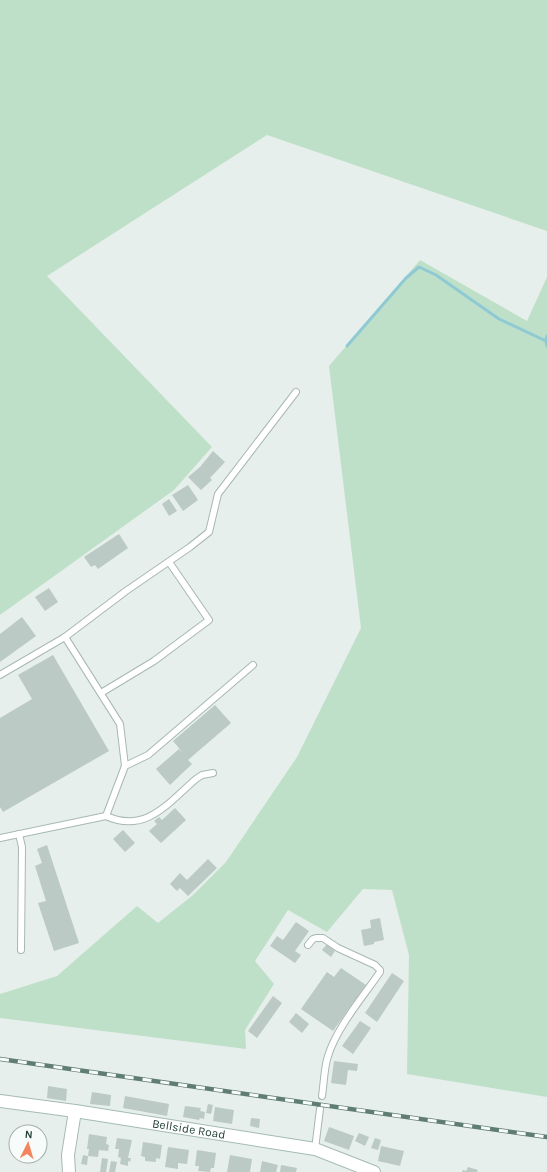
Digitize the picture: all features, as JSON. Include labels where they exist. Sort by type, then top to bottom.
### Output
[{"type":"main road","name":"Bellside Road","points":[[0,1101],[75,1111],[315,1149],[357,1169],[374,1172]]},
{"type":"main road","points":[[69,1172],[68,1155],[75,1111]]},
{"type":"lane","points":[[0,675],[65,637],[209,532],[218,494],[296,392]]},
{"type":"lane","points":[[101,693],[154,660],[209,620],[169,562]]},
{"type":"lane","points":[[65,637],[120,724],[125,766],[106,816]]},
{"type":"lane","points":[[125,766],[148,755],[253,665]]},
{"type":"lane","points":[[0,838],[106,816],[114,820],[125,822],[138,821],[154,814],[202,775],[213,773]]},
{"type":"lane","points":[[19,834],[22,847],[21,950]]},
{"type":"lane","points":[[308,945],[313,939],[323,938],[338,948],[375,965],[380,970],[333,1042],[327,1058],[322,1096]]},
{"type":"lane","points":[[315,1149],[320,1109]]},
{"type":"green space","points":[[0,0],[547,0],[547,231],[267,135],[47,276],[212,447],[174,490],[0,615]]},
{"type":"green space","points":[[420,260],[527,321],[547,277],[547,1097],[407,1074],[409,955],[392,890],[363,889],[327,932],[288,910],[255,961],[274,984],[245,1030],[246,1049],[0,1018],[0,994],[57,976],[137,906],[158,923],[193,895],[226,862],[297,757],[361,628],[329,366]]},
{"type":"building","points":[[213,451],[225,462],[210,478],[212,480],[201,490],[188,477],[200,467]]},
{"type":"building","points":[[188,485],[198,500],[183,511],[172,495]]},
{"type":"building","points":[[169,499],[177,511],[169,516],[162,504]]},
{"type":"building","points":[[119,534],[128,548],[98,569],[95,565],[91,567],[84,557]]},
{"type":"building","points":[[49,588],[58,602],[45,611],[35,597]]},
{"type":"building","points":[[22,617],[36,636],[0,662],[0,634]]},
{"type":"building","points":[[53,655],[109,751],[3,812],[0,807],[0,718],[32,699],[18,675]]},
{"type":"building","points":[[215,705],[231,723],[188,760],[192,764],[170,785],[156,769],[179,749],[183,753],[173,741]]},
{"type":"building","points":[[175,808],[186,820],[161,843],[149,831],[157,824],[154,821],[159,817],[162,820]]},
{"type":"building","points":[[123,830],[135,843],[125,852],[113,839]]},
{"type":"building","points":[[47,845],[79,943],[54,951],[38,903],[46,901],[35,866],[42,863],[37,849]]},
{"type":"building","points":[[208,859],[217,868],[188,896],[180,888],[177,891],[170,884],[180,873],[187,880]]},
{"type":"building","points":[[380,918],[384,940],[364,946],[361,930],[371,928],[370,920]]},
{"type":"building","points":[[296,922],[309,931],[295,951],[301,955],[295,963],[270,946],[277,936],[283,940]]},
{"type":"building","points":[[327,944],[335,951],[331,957],[322,950]]},
{"type":"building","points":[[341,968],[366,985],[333,1031],[301,1009],[327,972],[334,977]]},
{"type":"building","points":[[392,973],[404,981],[377,1022],[365,1013]]},
{"type":"building","points":[[273,996],[282,1003],[257,1038],[248,1031]]},
{"type":"building","points":[[296,1013],[309,1024],[302,1033],[289,1022]]},
{"type":"building","points":[[360,1021],[371,1028],[353,1054],[342,1046]]},
{"type":"building","points":[[334,1061],[358,1064],[357,1071],[348,1070],[346,1085],[331,1083]]},
{"type":"building","points":[[48,1086],[67,1089],[66,1101],[47,1098]]},
{"type":"building","points":[[92,1092],[111,1095],[110,1106],[90,1104]]},
{"type":"building","points":[[125,1096],[169,1104],[167,1116],[123,1108]]},
{"type":"building","points":[[208,1104],[213,1105],[211,1114],[206,1113]]},
{"type":"building","points":[[185,1106],[201,1108],[200,1111],[205,1112],[204,1119],[200,1118],[199,1120],[183,1117]]},
{"type":"building","points":[[215,1107],[234,1110],[232,1124],[213,1121]]},
{"type":"building","points":[[251,1118],[260,1119],[259,1128],[250,1126]]},
{"type":"building","points":[[329,1127],[354,1136],[349,1150],[324,1141]]},
{"type":"building","points":[[359,1133],[369,1137],[365,1146],[355,1141]]},
{"type":"building","points":[[89,1134],[107,1137],[106,1144],[109,1145],[108,1151],[99,1150],[98,1157],[88,1156],[89,1149],[87,1149]]},
{"type":"building","points":[[117,1138],[132,1140],[128,1158],[131,1158],[130,1162],[128,1161],[128,1166],[120,1164],[121,1158],[118,1157],[119,1149],[115,1149]]},
{"type":"building","points":[[375,1138],[381,1140],[378,1150],[371,1148]]},
{"type":"building","points":[[143,1142],[162,1145],[160,1159],[156,1158],[156,1162],[145,1161],[145,1157],[141,1156]]},
{"type":"building","points":[[381,1146],[404,1151],[400,1166],[378,1161]]},
{"type":"building","points":[[168,1147],[189,1150],[187,1164],[178,1163],[178,1169],[165,1167]]},
{"type":"building","points":[[197,1150],[216,1153],[214,1168],[211,1168],[210,1172],[198,1171],[199,1166],[195,1166]]},
{"type":"building","points":[[83,1155],[88,1156],[87,1165],[81,1164]]},
{"type":"building","points":[[230,1155],[252,1159],[250,1172],[227,1172]]},
{"type":"building","points":[[102,1158],[108,1159],[106,1172],[100,1172]]},
{"type":"building","points":[[111,1161],[117,1162],[115,1172],[109,1172]]},
{"type":"building","points":[[262,1161],[278,1165],[276,1172],[260,1172]]},
{"type":"building","points":[[281,1165],[297,1168],[296,1172],[280,1172]]},
{"type":"building","points":[[468,1167],[478,1170],[477,1172],[462,1172],[463,1170],[466,1171]]},
{"type":"waterway","points":[[347,346],[406,278],[419,267],[436,275],[499,319],[546,341]]},
{"type":"waterway","points":[[547,336],[547,346]]},
{"type":"railway","points":[[0,1059],[547,1137]]}]
